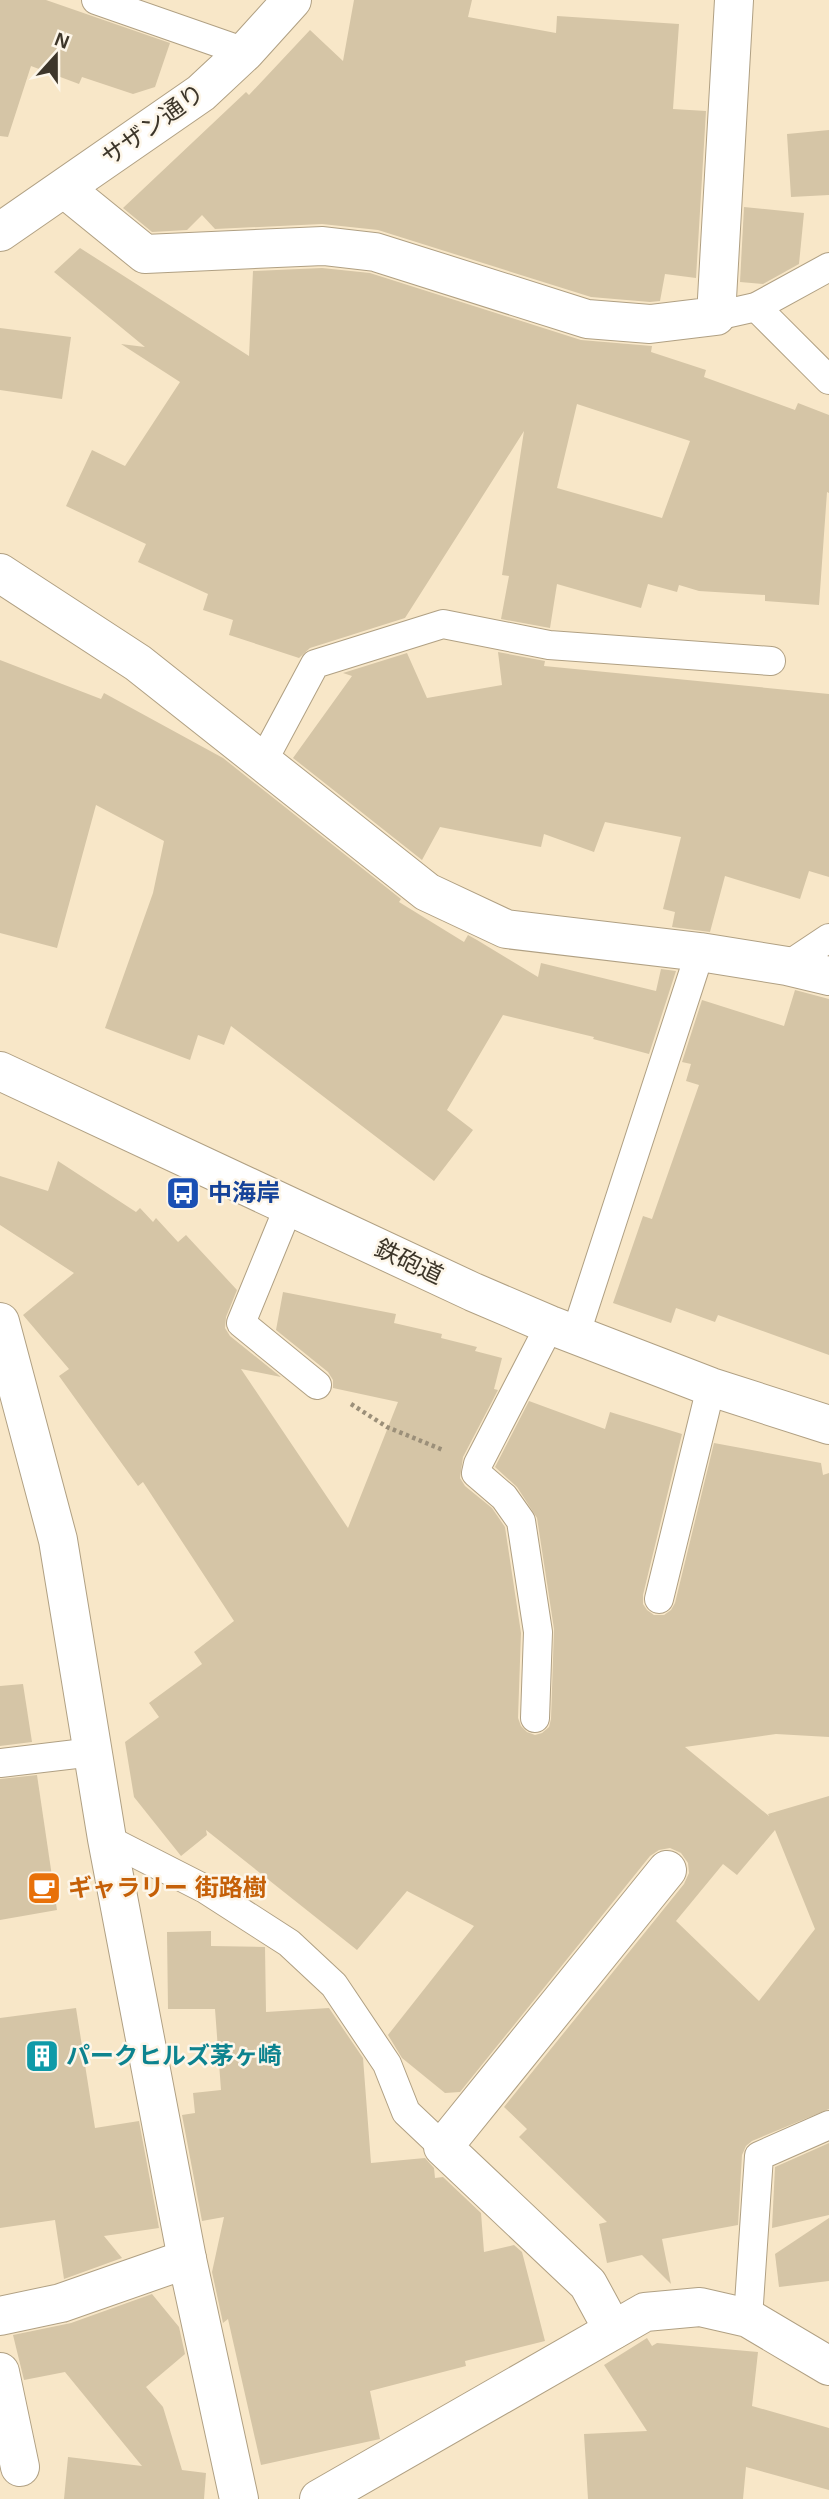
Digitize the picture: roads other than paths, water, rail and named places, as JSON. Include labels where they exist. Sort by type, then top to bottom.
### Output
[{"type":"street","name":"サザン通り","points":[[0,232],[201,93],[245,52],[292,0]]},
{"type":"street","points":[[65,188],[145,254],[323,246],[375,252],[587,319],[650,324],[716,316],[734,0]]},
{"type":"street","points":[[0,573],[138,663],[427,892],[506,929],[700,952],[787,966],[829,976]]},
{"type":"street","name":"鉄砲道","points":[[0,1071],[460,1286],[711,1387],[829,1425]]},
{"type":"street","points":[[0,1322],[58,1540],[107,1839],[187,2259],[239,2499]]},
{"type":"street","points":[[614,2330],[588,2284],[443,2147],[667,1870]]},
{"type":"street","points":[[0,2316],[61,2303],[187,2259]]},
{"type":"street","points":[[319,2499],[645,2312],[701,2308],[748,2318],[829,2366]]},
{"type":"street","points":[[0,2372],[20,2467]]},
{"type":"lane","points":[[96,0],[245,52]]},
{"type":"lane","points":[[716,316],[756,307],[829,267]]},
{"type":"lane","points":[[756,307],[829,380]]},
{"type":"lane","points":[[263,761],[316,664],[443,624],[549,645],[771,661]]},
{"type":"lane","points":[[787,966],[829,938]]},
{"type":"lane","points":[[535,1718],[538,1632],[521,1521],[505,1497],[476,1473],[478,1464],[563,1329],[700,952]]},
{"type":"lane","points":[[289,1206],[242,1323],[317,1385]]},
{"type":"lane","points":[[659,1599],[711,1387]]},
{"type":"lane","points":[[0,1763],[93,1752]]},
{"type":"lane","points":[[107,1839],[205,1889],[289,1943],[334,1985],[387,2064],[406,2112],[443,2147]]},
{"type":"lane","points":[[748,2318],[760,2156],[829,2125]]},
{"type":"place","name":"中海岸","points":[[183,1193]]},
{"type":"place","name":"ギャラリー 街路樹","points":[[44,1888]]},
{"type":"place","name":"パークヒルズ茅ヶ崎","points":[[42,2056]]}]
